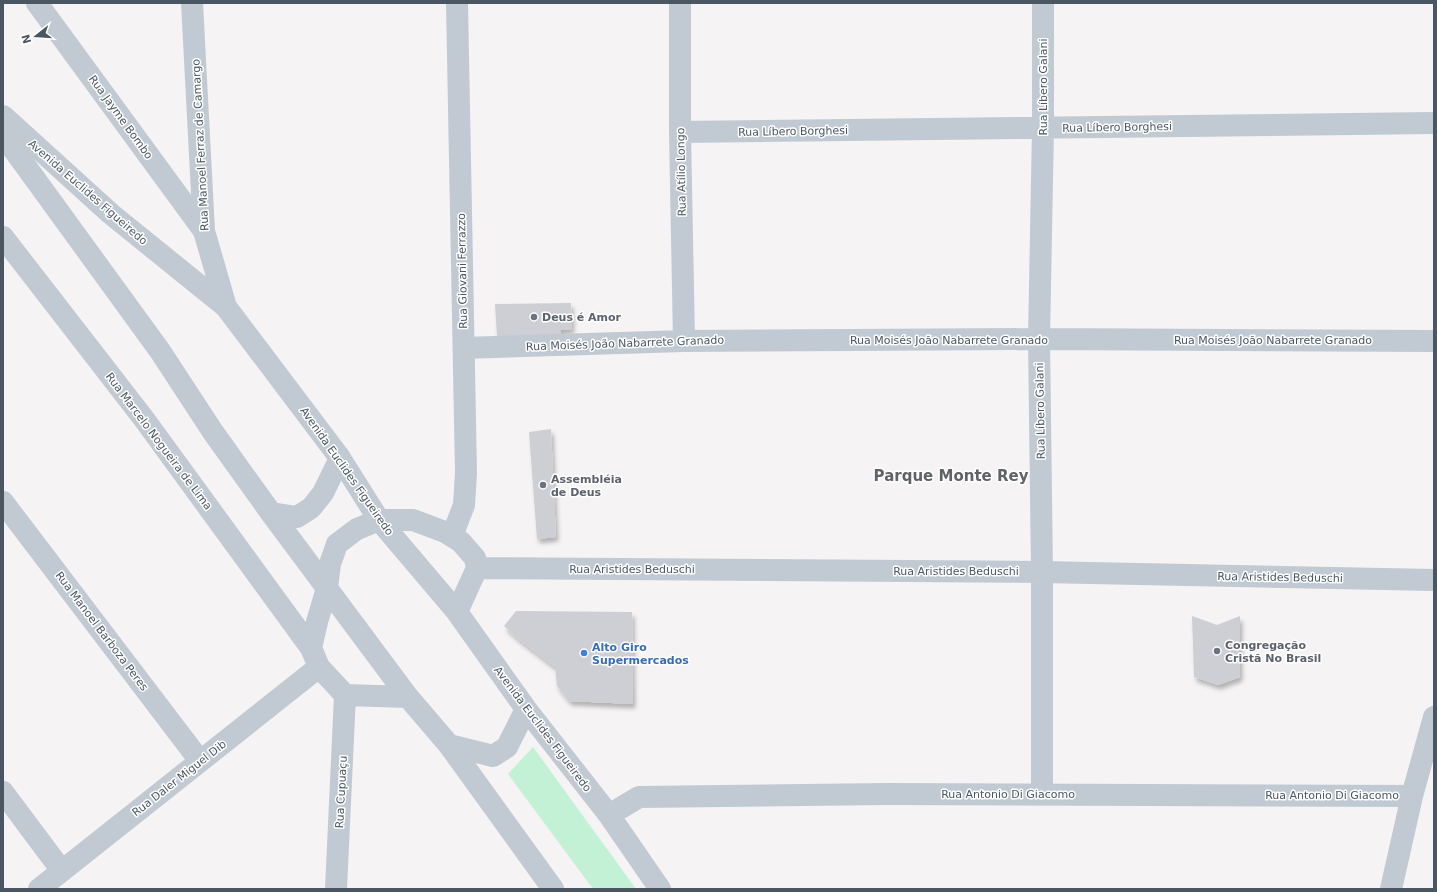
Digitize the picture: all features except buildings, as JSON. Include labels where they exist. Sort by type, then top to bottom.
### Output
[{"type":"street","name":"Rua Jayme Bombo","points":[[37,3],[204,231]]},
{"type":"street","name":"Rua Manoel Ferraz de Camargo","points":[[192,3],[204,231],[226,307]]},
{"type":"street","name":"Rua Giovani Ferrazzo","points":[[452,536],[464,505],[466,473],[457,3]]},
{"type":"street","name":"Rua Atílio Longo","points":[[680,3],[680,132],[684,341]]},
{"type":"street","name":"Rua Líbero Galani","points":[[1042,794],[1042,572],[1038,340],[1043,128],[1044,3]]},
{"type":"street","name":"Avenida Euclides Figueiredo","points":[[3,116],[111,214],[226,307],[340,458],[379,520],[458,612],[526,709],[609,815],[660,889]]},
{"type":"street","name":"Rua Líbero Borghesi","points":[[680,132],[1434,123]]},
{"type":"street","name":"Avenida Euclides Figueiredo","points":[[3,135],[160,352],[213,432],[271,513],[408,697],[450,745],[553,889]]},
{"type":"street","name":"Rua Marcelo Nogueira de Lima","points":[[3,237],[144,419],[315,658]]},
{"type":"street","name":"Rua Moisés João Nabarrete Granado","points":[[464,348],[684,341],[1434,341]]},
{"type":"street","points":[[271,513],[297,517],[311,508],[323,493],[340,458]]},
{"type":"street","name":"Rua Manoel Barboza Peres","points":[[3,502],[200,761]]},
{"type":"street","points":[[408,697],[345,695],[315,658],[317,622],[327,588],[330,564],[337,544],[357,529],[379,520],[413,520],[445,532],[461,542],[475,558],[477,568],[458,612]]},
{"type":"street","name":"Rua Aristides Beduschi","points":[[477,568],[1042,572],[1434,580]]},
{"type":"street","name":"Rua Daler Miguel Dib","points":[[39,889],[200,761],[315,658]]},
{"type":"street","name":"Rua Cupuaçu","points":[[334,888],[345,695]]},
{"type":"street","points":[[450,745],[493,756],[507,747],[526,709]]},
{"type":"street","points":[[1391,889],[1412,796],[1434,717]]},
{"type":"street","points":[[3,792],[62,871]]},
{"type":"street","name":"Rua Antonio Di Giacomo","points":[[609,815],[639,797],[887,794],[1412,796]]},
{"type":"green space","points":[[533,747],[636,889],[593,889],[508,774]]},
{"type":"place","name":"Deus é Amor","points":[[534,317]]},
{"type":"place","name":"Assembléia de Deus","points":[[543,485]]},
{"type":"place","name":"Congregação Cristã No Brasil","points":[[1217,651]]},
{"type":"place","name":"Alto Giro Supermercados","points":[[584,653]]},
{"type":"district","name":"Parque Monte Rey","points":[[951,476]]}]
